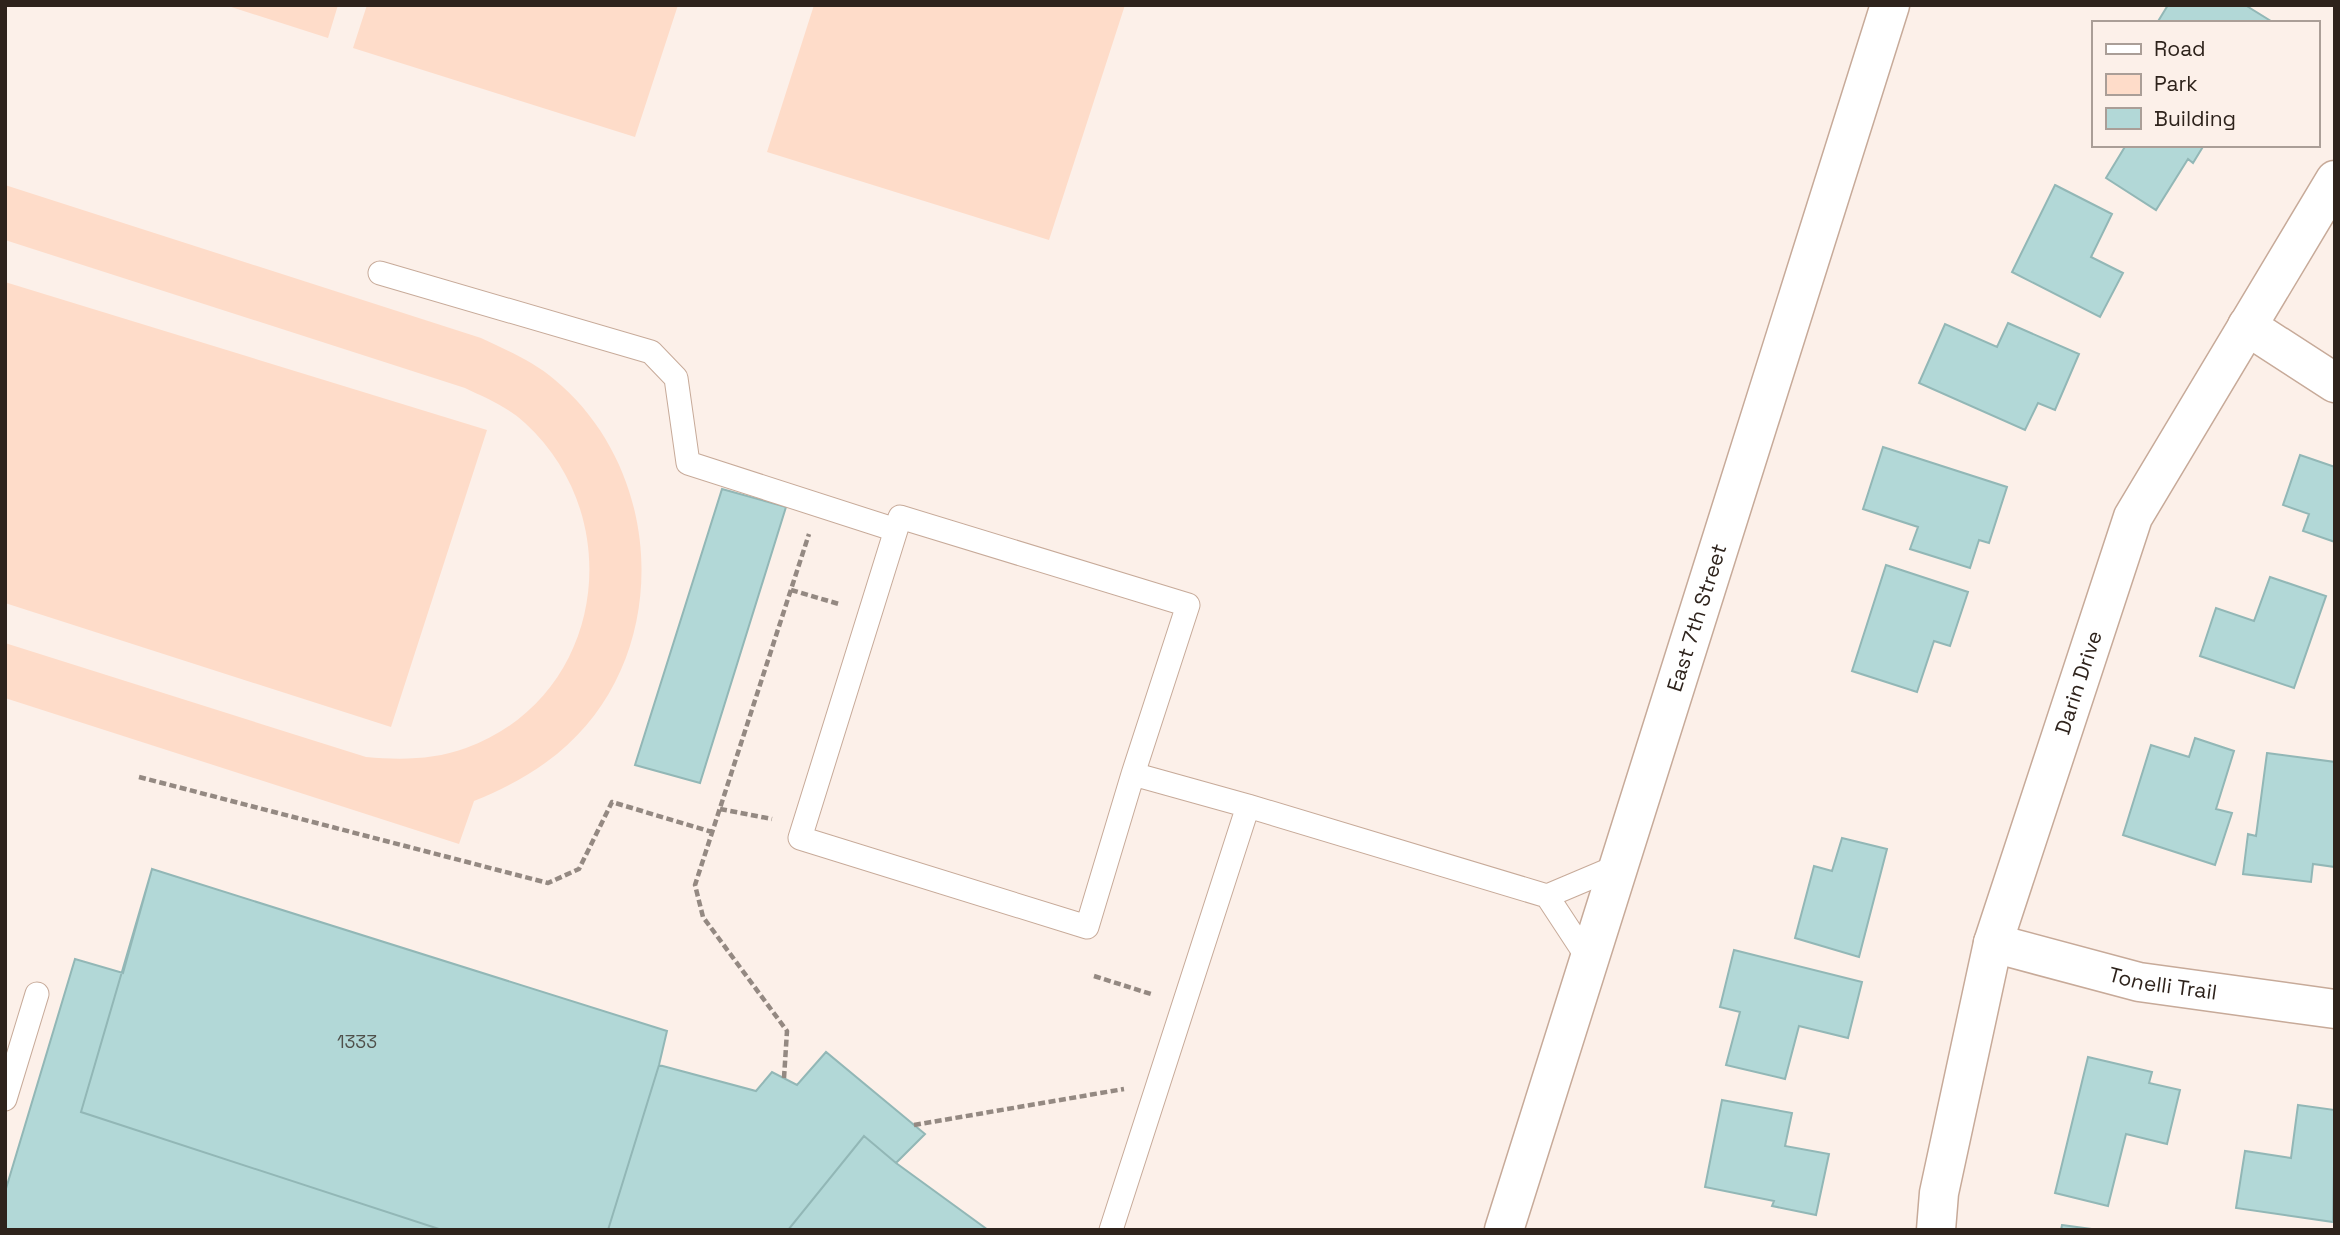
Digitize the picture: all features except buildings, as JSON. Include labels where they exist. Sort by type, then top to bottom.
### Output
[{"type":"street","name":"East 7th Street","points":[[1504,1230],[1891,5]]},
{"type":"street","name":"Darin Drive","points":[[1936,1230],[1939,1193],[1993,943],[2133,517],[2335,180]]},
{"type":"street","points":[[2247,326],[2335,383]]},
{"type":"street","name":"Tonelli Trail","points":[[1993,943],[2139,982],[2314,1009],[2335,1009]]},
{"type":"lane","points":[[380,273],[651,352],[676,378],[688,463],[896,530]]},
{"type":"lane","points":[[900,517],[1188,605],[1087,927],[800,838],[896,530],[900,517]]},
{"type":"lane","points":[[1133,774],[1547,897],[1589,960]]},
{"type":"lane","points":[[1111,1230],[1248,806]]},
{"type":"lane","points":[[1547,897],[1618,866]]},
{"type":"lane","points":[[5,1099],[37,994]]},
{"type":"path","points":[[784,1078],[787,1031],[703,917],[695,885],[810,532]]},
{"type":"path","points":[[791,590],[870,614]]},
{"type":"path","points":[[139,777],[548,883],[579,869],[612,802],[712,832]]},
{"type":"path","points":[[720,809],[804,825]]},
{"type":"path","points":[[1094,976],[1155,995]]},
{"type":"path","points":[[914,1125],[1125,1089]]},
{"type":"green space","points":[[225,5],[338,5],[328,38]]},
{"type":"green space","points":[[367,5],[678,5],[635,137],[353,48]]},
{"type":"green space","points":[[814,5],[1125,5],[1049,240],[767,152]]},
{"type":"green space","points":[[5,185],[481,338],[547,373],[592,419],[619,464],[635,514],[642,567],[637,619],[621,669],[595,715],[557,754],[538,768],[474,801],[459,844],[5,698],[5,643],[366,757],[416,758],[466,748],[512,724],[548,690],[573,649],[587,603],[589,555],[579,507],[558,462],[518,417],[465,388],[5,240]]},
{"type":"green space","points":[[5,282],[487,430],[391,727],[5,603]]}]
